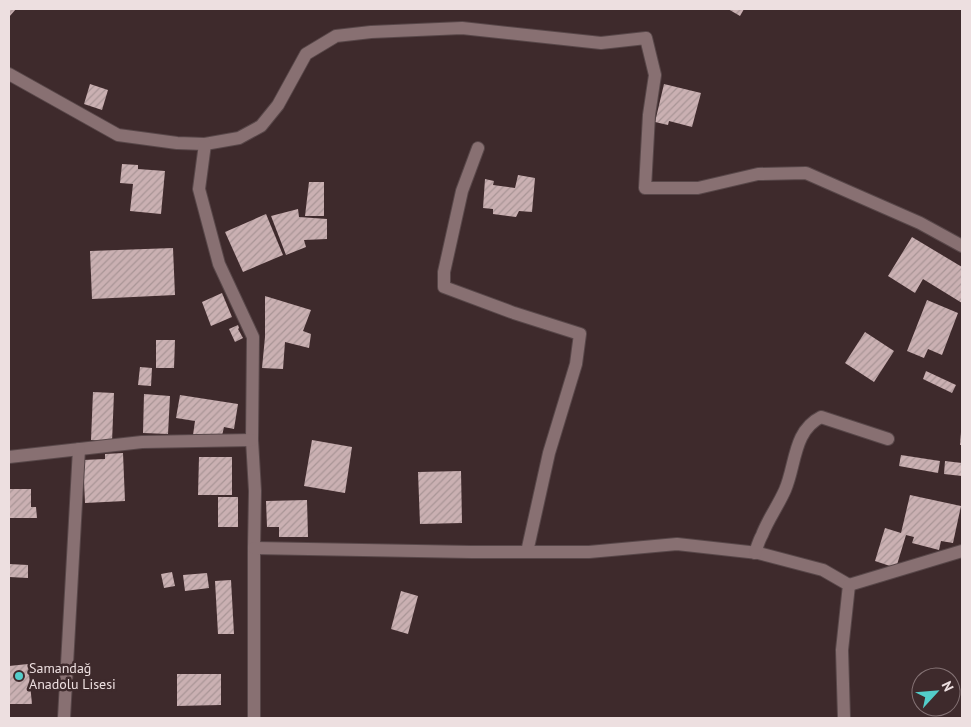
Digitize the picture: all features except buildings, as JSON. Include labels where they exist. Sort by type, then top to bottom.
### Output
[{"type":"street","points":[[9,74],[118,135],[178,143],[204,144],[239,138],[260,126],[278,105],[306,54],[336,36],[372,32],[462,28],[601,43],[646,38],[656,75],[649,115],[645,188],[698,188],[758,174],[806,173],[920,223],[962,246]]},
{"type":"street","points":[[204,144],[199,189],[219,264],[253,337],[252,440],[255,491],[254,718]]},
{"type":"street","points":[[478,148],[462,191],[444,272],[444,288],[580,334],[576,364],[549,453],[527,552]]},
{"type":"street","points":[[755,553],[762,533],[786,488],[793,466],[796,446],[813,421],[821,417],[888,439]]},
{"type":"street","points":[[9,457],[142,442],[252,440]]},
{"type":"street","points":[[64,718],[79,449]]},
{"type":"street","points":[[254,548],[461,552],[589,552],[677,544],[755,553],[823,570],[849,585],[962,551]]},
{"type":"street","points":[[844,718],[842,650],[849,585]]},
{"type":"place","name":"Samandağ Anadolu Lisesi","points":[[19,676]]}]
